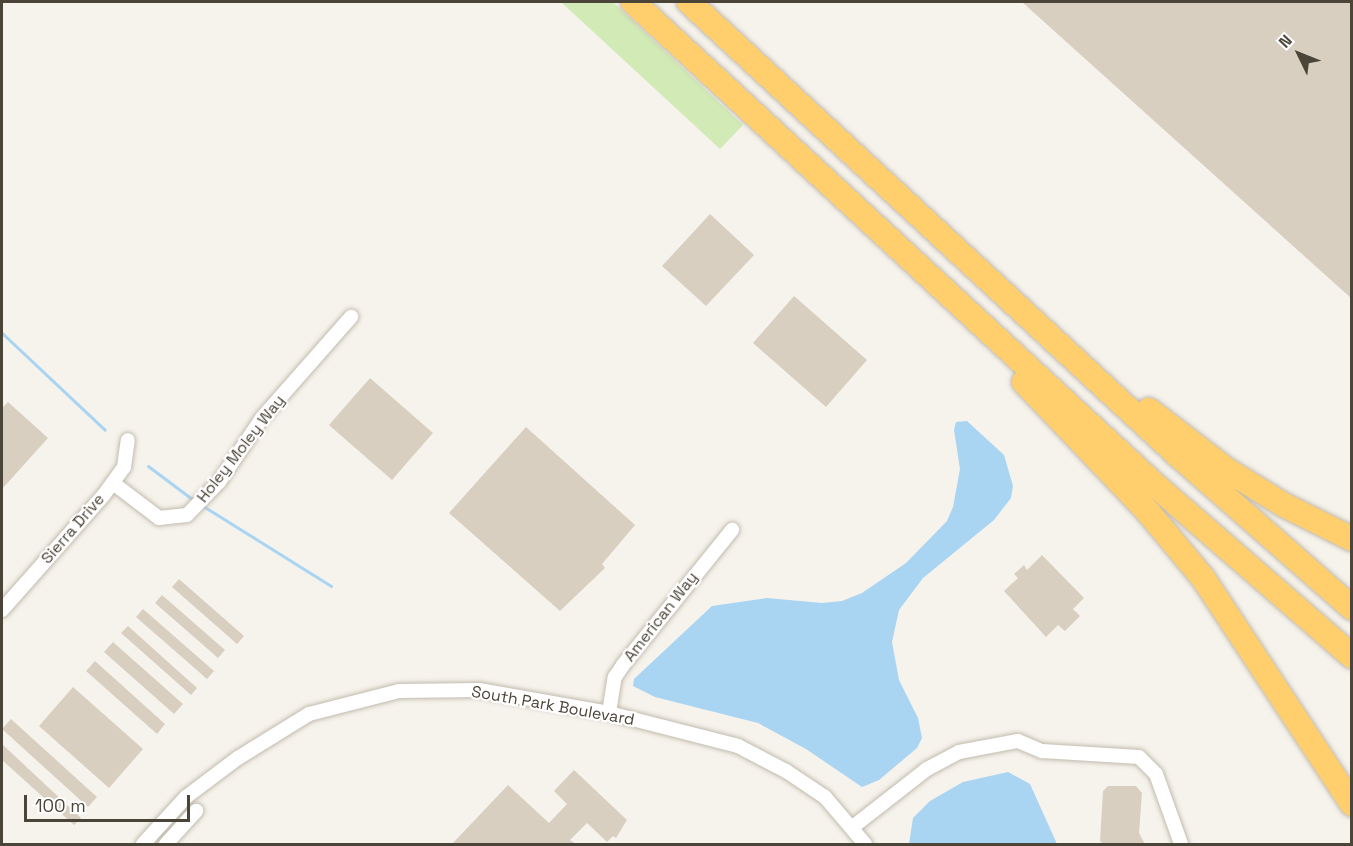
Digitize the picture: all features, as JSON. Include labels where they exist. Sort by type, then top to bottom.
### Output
[{"type":"highway","points":[[633,2],[956,303],[1239,561],[1352,656]]},
{"type":"highway","points":[[689,2],[1020,309],[1352,608]]},
{"type":"highway","points":[[956,303],[1053,416],[1149,513],[1203,578],[1352,804]]},
{"type":"highway","points":[[1020,309],[1227,470],[1284,505],[1352,539]]},
{"type":"street","name":"Holey Moley Way","points":[[113,483],[159,518],[187,515],[219,482],[262,418],[351,317]]},
{"type":"street","name":"Sierra Drive","points":[[2,610],[113,483],[124,467],[128,440]]},
{"type":"street","name":"American Way","points":[[609,713],[615,677],[623,665],[732,530]]},
{"type":"street","name":"South Park Boulevard","points":[[143,844],[186,797],[238,758],[309,714],[399,691],[478,690],[609,713],[738,746],[786,771],[825,797],[854,826],[865,844]]},
{"type":"street","points":[[854,826],[889,795],[959,752],[1018,741],[1042,751],[1139,757],[1156,774],[1181,844]]},
{"type":"street","points":[[166,844],[196,811]]},
{"type":"green space","points":[[561,2],[613,2],[743,125],[720,149]]},
{"type":"water","points":[[967,421],[1004,455],[1013,486],[1011,498],[994,520],[923,578],[899,610],[892,642],[899,680],[918,718],[922,738],[917,748],[879,780],[862,787],[806,749],[758,723],[655,697],[633,686],[634,679],[712,606],[767,598],[822,603],[842,601],[862,593],[906,563],[947,521],[953,507],[960,469],[954,430],[956,422]]},
{"type":"water","points":[[1008,772],[1030,784],[1057,844],[909,844],[913,818],[930,801],[963,782]]},
{"type":"building","points":[[1022,2],[1352,2],[1352,299]]},
{"type":"building","points":[[710,214],[754,255],[706,306],[662,266]]},
{"type":"building","points":[[794,296],[867,360],[826,407],[753,343]]},
{"type":"building","points":[[370,378],[433,433],[392,480],[329,425]]},
{"type":"building","points":[[8,402],[48,438],[2,489],[2,408]]},
{"type":"building","points":[[526,427],[635,525],[602,564],[605,568],[560,611],[449,513]]},
{"type":"building","points":[[1042,555],[1084,598],[1073,609],[1080,616],[1065,631],[1058,625],[1046,637],[1004,591],[1018,578],[1014,574],[1024,565],[1027,570]]},
{"type":"building","points":[[179,579],[244,636],[237,644],[172,587]]},
{"type":"building","points":[[162,595],[225,650],[218,658],[155,603]]},
{"type":"building","points":[[143,609],[214,671],[207,679],[136,617]]},
{"type":"building","points":[[128,626],[197,688],[191,695],[121,633]]},
{"type":"building","points":[[113,642],[183,704],[174,714],[104,652]]},
{"type":"building","points":[[95,661],[165,724],[157,734],[86,671]]},
{"type":"building","points":[[73,687],[143,749],[109,788],[39,726]]},
{"type":"building","points":[[11,719],[97,797],[88,807],[2,729]]},
{"type":"building","points":[[2,744],[81,818],[74,825],[2,760]]},
{"type":"building","points":[[574,770],[627,820],[616,838],[613,836],[607,842],[587,823],[570,840],[576,844],[452,844],[508,785],[549,823],[567,804],[554,791]]},
{"type":"building","points":[[1108,786],[1136,786],[1142,793],[1139,833],[1145,844],[1103,844],[1100,841],[1103,791]]},
{"type":"waterway","points":[[2,333],[105,430]]},
{"type":"waterway","points":[[148,466],[192,499]]},
{"type":"waterway","points":[[203,506],[331,586]]}]
